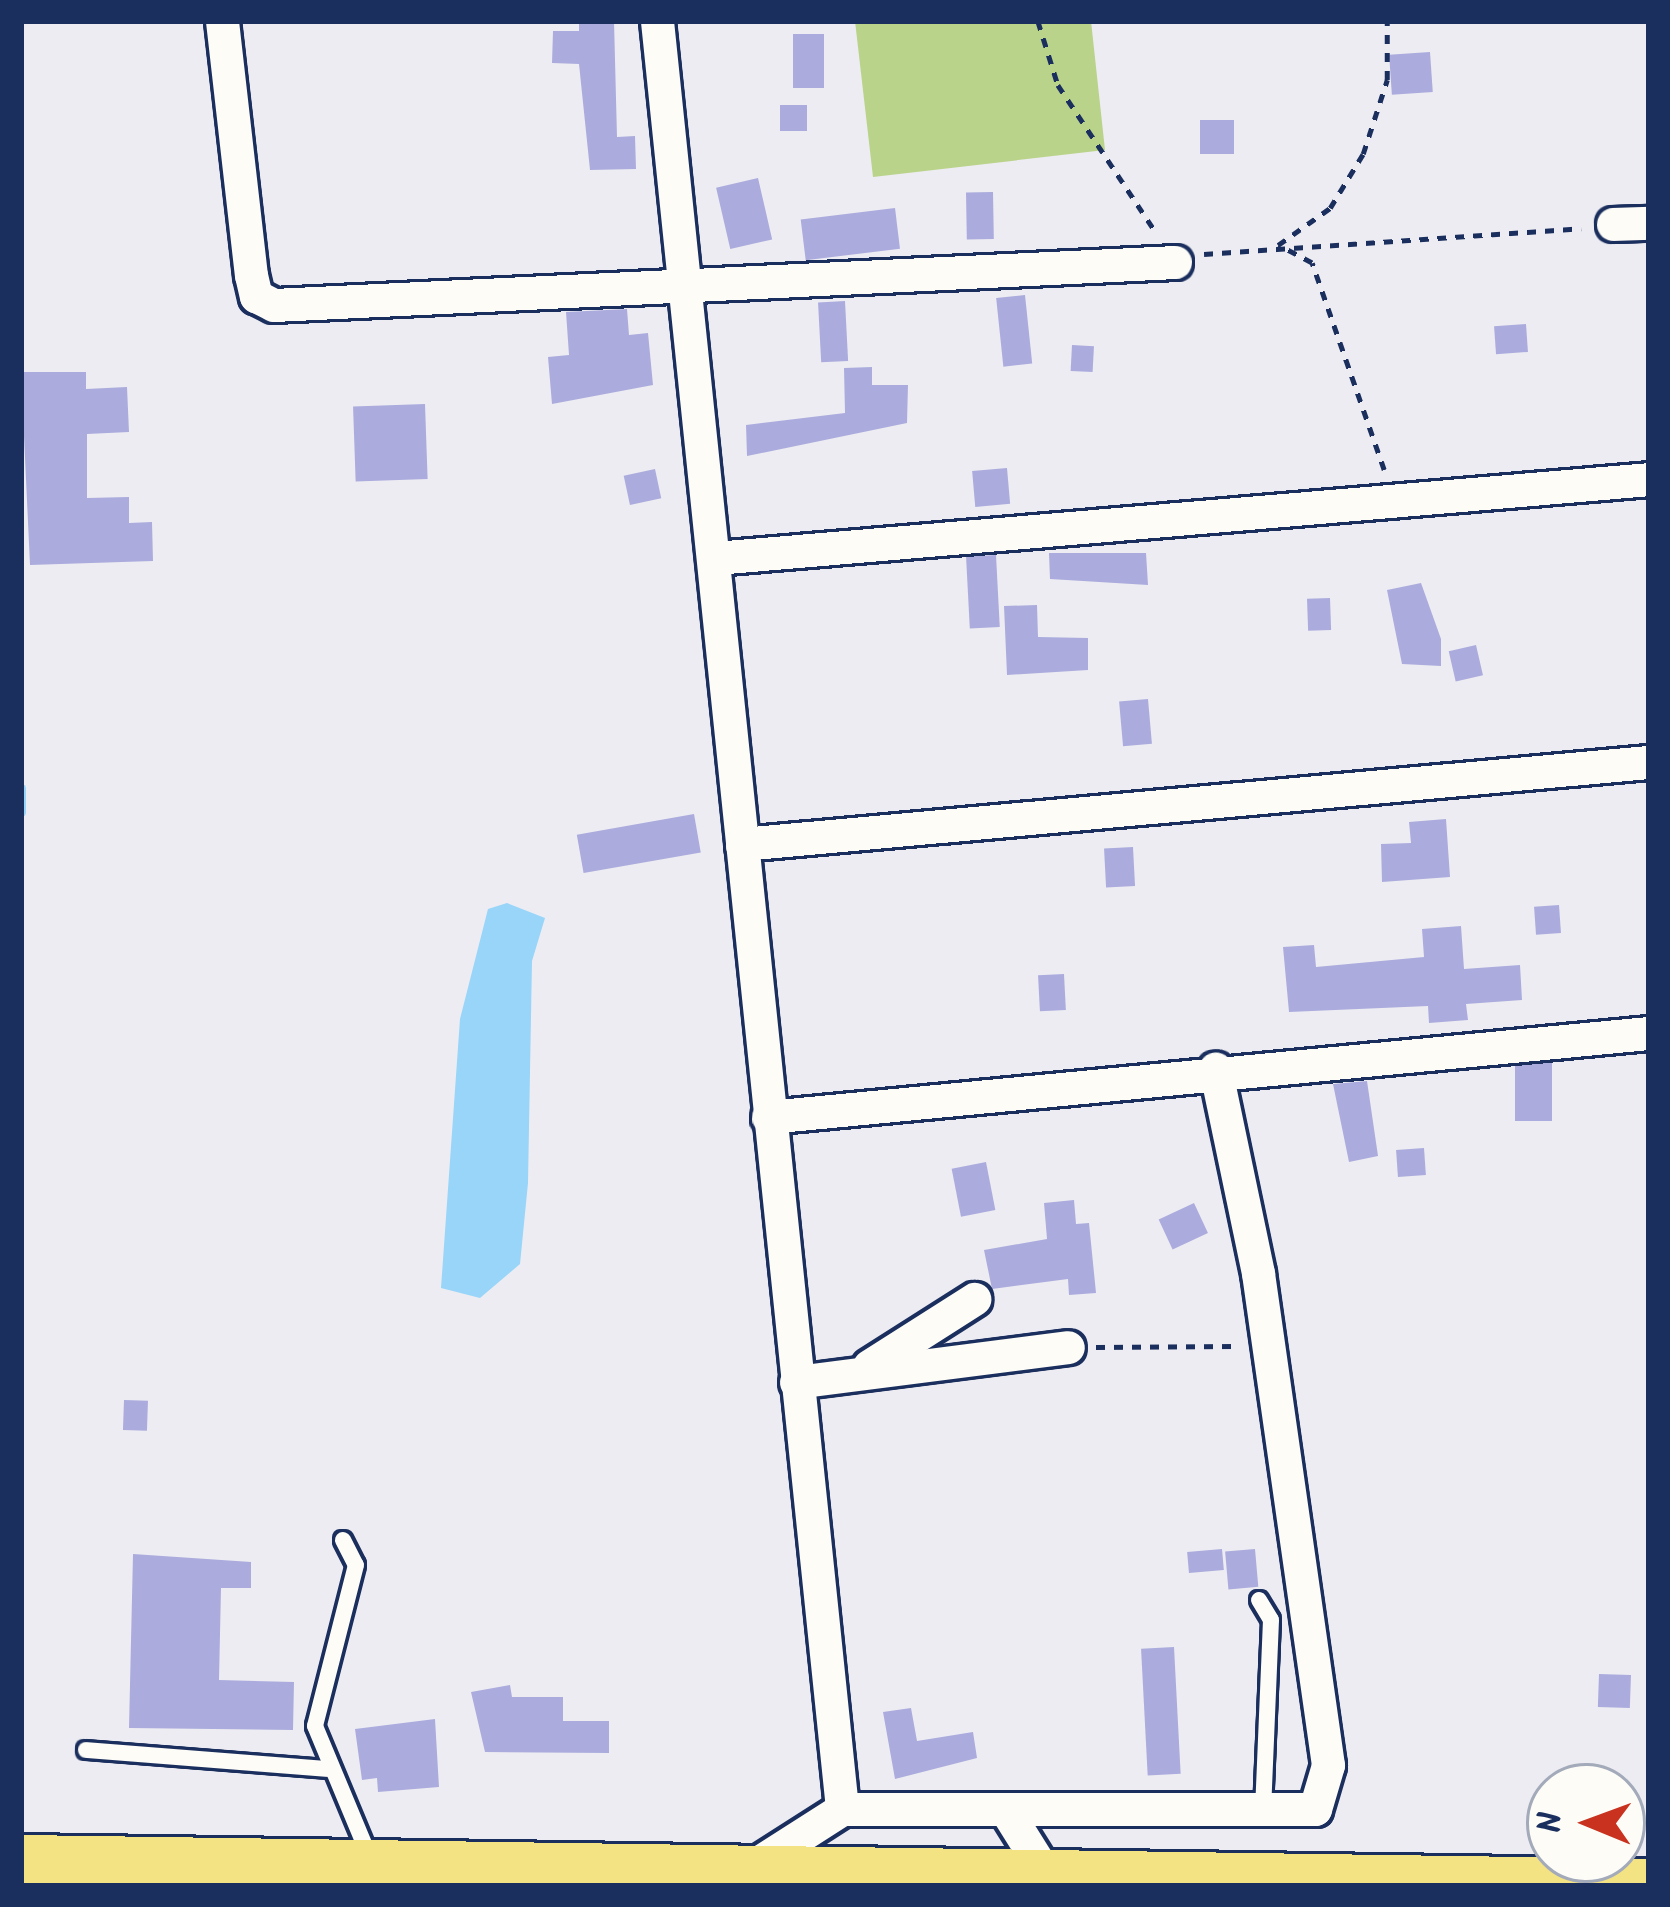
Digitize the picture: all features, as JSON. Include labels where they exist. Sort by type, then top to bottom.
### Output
[{"type":"main road","points":[[21,1860],[1649,1884]]},
{"type":"street","points":[[222,21],[256,296],[377,306],[1184,259]]},
{"type":"street","points":[[657,21],[681,289],[715,558],[768,1117],[842,1810]]},
{"type":"street","points":[[1612,224],[1649,223]]},
{"type":"street","points":[[715,558],[974,528],[1390,505],[1649,479]]},
{"type":"street","points":[[742,844],[1649,762]]},
{"type":"street","points":[[768,1117],[1215,1068],[1649,1033]]},
{"type":"street","points":[[742,1873],[842,1810],[1310,1813],[1328,1765],[1264,1346],[1215,1068]]},
{"type":"street","points":[[860,1372],[974,1299]]},
{"type":"street","points":[[796,1382],[1068,1347]]},
{"type":"street","points":[[1007,1812],[1047,1876]]},
{"type":"lane","points":[[343,1540],[357,1554],[321,1681],[315,1726],[327,1769],[372,1862]]},
{"type":"lane","points":[[1259,1600],[1271,1620],[1263,1812]]},
{"type":"lane","points":[[86,1750],[327,1769]]},
{"type":"path","points":[[1039,21],[1058,86],[1160,239],[1184,259],[1278,245],[1612,224]]},
{"type":"path","points":[[1278,245],[1330,208],[1363,154],[1387,80],[1387,21]]},
{"type":"path","points":[[1278,245],[1312,262],[1376,432],[1390,505]]},
{"type":"path","points":[[1068,1347],[1264,1346]]},
{"type":"green space","points":[[855,21],[1091,21],[1105,150],[873,177]]},
{"type":"water","points":[[507,903],[545,918],[532,961],[528,1183],[520,1264],[480,1298],[441,1288],[460,1019],[488,909]]},
{"type":"building","points":[[579,21],[614,21],[617,137],[635,136],[636,169],[590,170],[579,64],[552,63],[553,31],[579,31]]},
{"type":"building","points":[[793,34],[824,34],[824,88],[793,88]]},
{"type":"building","points":[[1430,52],[1433,92],[1392,95],[1389,55]]},
{"type":"building","points":[[780,105],[807,105],[807,131],[780,131]]},
{"type":"building","points":[[1200,120],[1234,120],[1234,154],[1200,154]]},
{"type":"building","points":[[758,178],[772,239],[730,249],[716,188]]},
{"type":"building","points":[[966,192],[993,192],[994,239],[967,239]]},
{"type":"building","points":[[895,208],[900,249],[806,260],[801,220]]},
{"type":"building","points":[[1025,295],[1032,364],[1003,367],[996,298]]},
{"type":"building","points":[[845,301],[848,361],[821,362],[818,302]]},
{"type":"building","points":[[627,309],[629,335],[648,333],[653,385],[552,404],[548,357],[569,355],[566,312]]},
{"type":"building","points":[[1526,324],[1528,352],[1496,354],[1494,326]]},
{"type":"building","points":[[1072,345],[1094,346],[1093,372],[1071,371]]},
{"type":"building","points":[[872,367],[872,385],[908,385],[907,423],[747,456],[746,425],[845,413],[844,368]]},
{"type":"building","points":[[21,372],[86,372],[86,389],[127,387],[129,432],[87,434],[87,498],[129,497],[129,523],[152,522],[153,561],[30,565]]},
{"type":"building","points":[[425,404],[428,479],[356,481],[353,407]]},
{"type":"building","points":[[1007,468],[1010,504],[975,507],[972,471]]},
{"type":"building","points":[[655,469],[661,498],[630,505],[624,476]]},
{"type":"building","points":[[1049,553],[1146,553],[1148,585],[1050,579]]},
{"type":"building","points":[[996,555],[1000,627],[970,628],[966,557]]},
{"type":"building","points":[[1421,583],[1441,639],[1441,666],[1402,664],[1387,590]]},
{"type":"building","points":[[1330,598],[1331,630],[1308,631],[1307,599]]},
{"type":"building","points":[[1037,605],[1038,637],[1088,638],[1088,670],[1007,675],[1004,606]]},
{"type":"building","points":[[1476,645],[1483,675],[1456,682],[1449,651]]},
{"type":"building","points":[[1148,699],[1152,744],[1123,746],[1119,702]]},
{"type":"building","points":[[694,814],[701,852],[584,873],[577,835]]},
{"type":"building","points":[[1446,819],[1450,877],[1382,882],[1381,844],[1411,843],[1409,822]]},
{"type":"building","points":[[1133,847],[1135,886],[1106,887],[1104,849]]},
{"type":"building","points":[[1559,905],[1561,933],[1536,935],[1534,907]]},
{"type":"building","points":[[1461,926],[1464,969],[1520,965],[1522,1000],[1466,1004],[1468,1020],[1429,1023],[1428,1006],[1289,1012],[1283,947],[1314,945],[1316,967],[1424,957],[1422,929]]},
{"type":"building","points":[[1064,974],[1066,1010],[1040,1011],[1038,975]]},
{"type":"building","points":[[1515,1063],[1552,1063],[1552,1121],[1515,1121]]},
{"type":"building","points":[[1367,1081],[1378,1156],[1349,1162],[1333,1084]]},
{"type":"building","points":[[1424,1148],[1426,1175],[1398,1177],[1396,1150]]},
{"type":"building","points":[[986,1162],[995,1210],[961,1217],[952,1169]]},
{"type":"building","points":[[1074,1200],[1076,1224],[1089,1223],[1096,1293],[1069,1295],[1068,1279],[992,1289],[984,1250],[1047,1239],[1044,1203]]},
{"type":"building","points":[[1194,1203],[1208,1233],[1173,1249],[1159,1219]]},
{"type":"building","points":[[124,1400],[148,1401],[147,1431],[123,1430]]},
{"type":"building","points":[[1222,1549],[1224,1570],[1189,1573],[1187,1552]]},
{"type":"building","points":[[1255,1549],[1258,1587],[1228,1589],[1225,1552]]},
{"type":"building","points":[[133,1554],[251,1562],[251,1588],[221,1588],[219,1680],[294,1682],[293,1730],[129,1728]]},
{"type":"building","points":[[1174,1647],[1181,1774],[1148,1776],[1141,1649]]},
{"type":"building","points":[[1599,1674],[1631,1675],[1630,1708],[1598,1707]]},
{"type":"building","points":[[510,1685],[512,1697],[563,1697],[563,1721],[609,1721],[609,1753],[485,1752],[471,1692]]},
{"type":"building","points":[[911,1708],[917,1741],[973,1732],[977,1758],[895,1779],[883,1712]]},
{"type":"building","points":[[435,1719],[439,1787],[378,1792],[377,1778],[362,1780],[355,1729]]},
{"type":"waterway","points":[[21,788],[21,812]]}]
